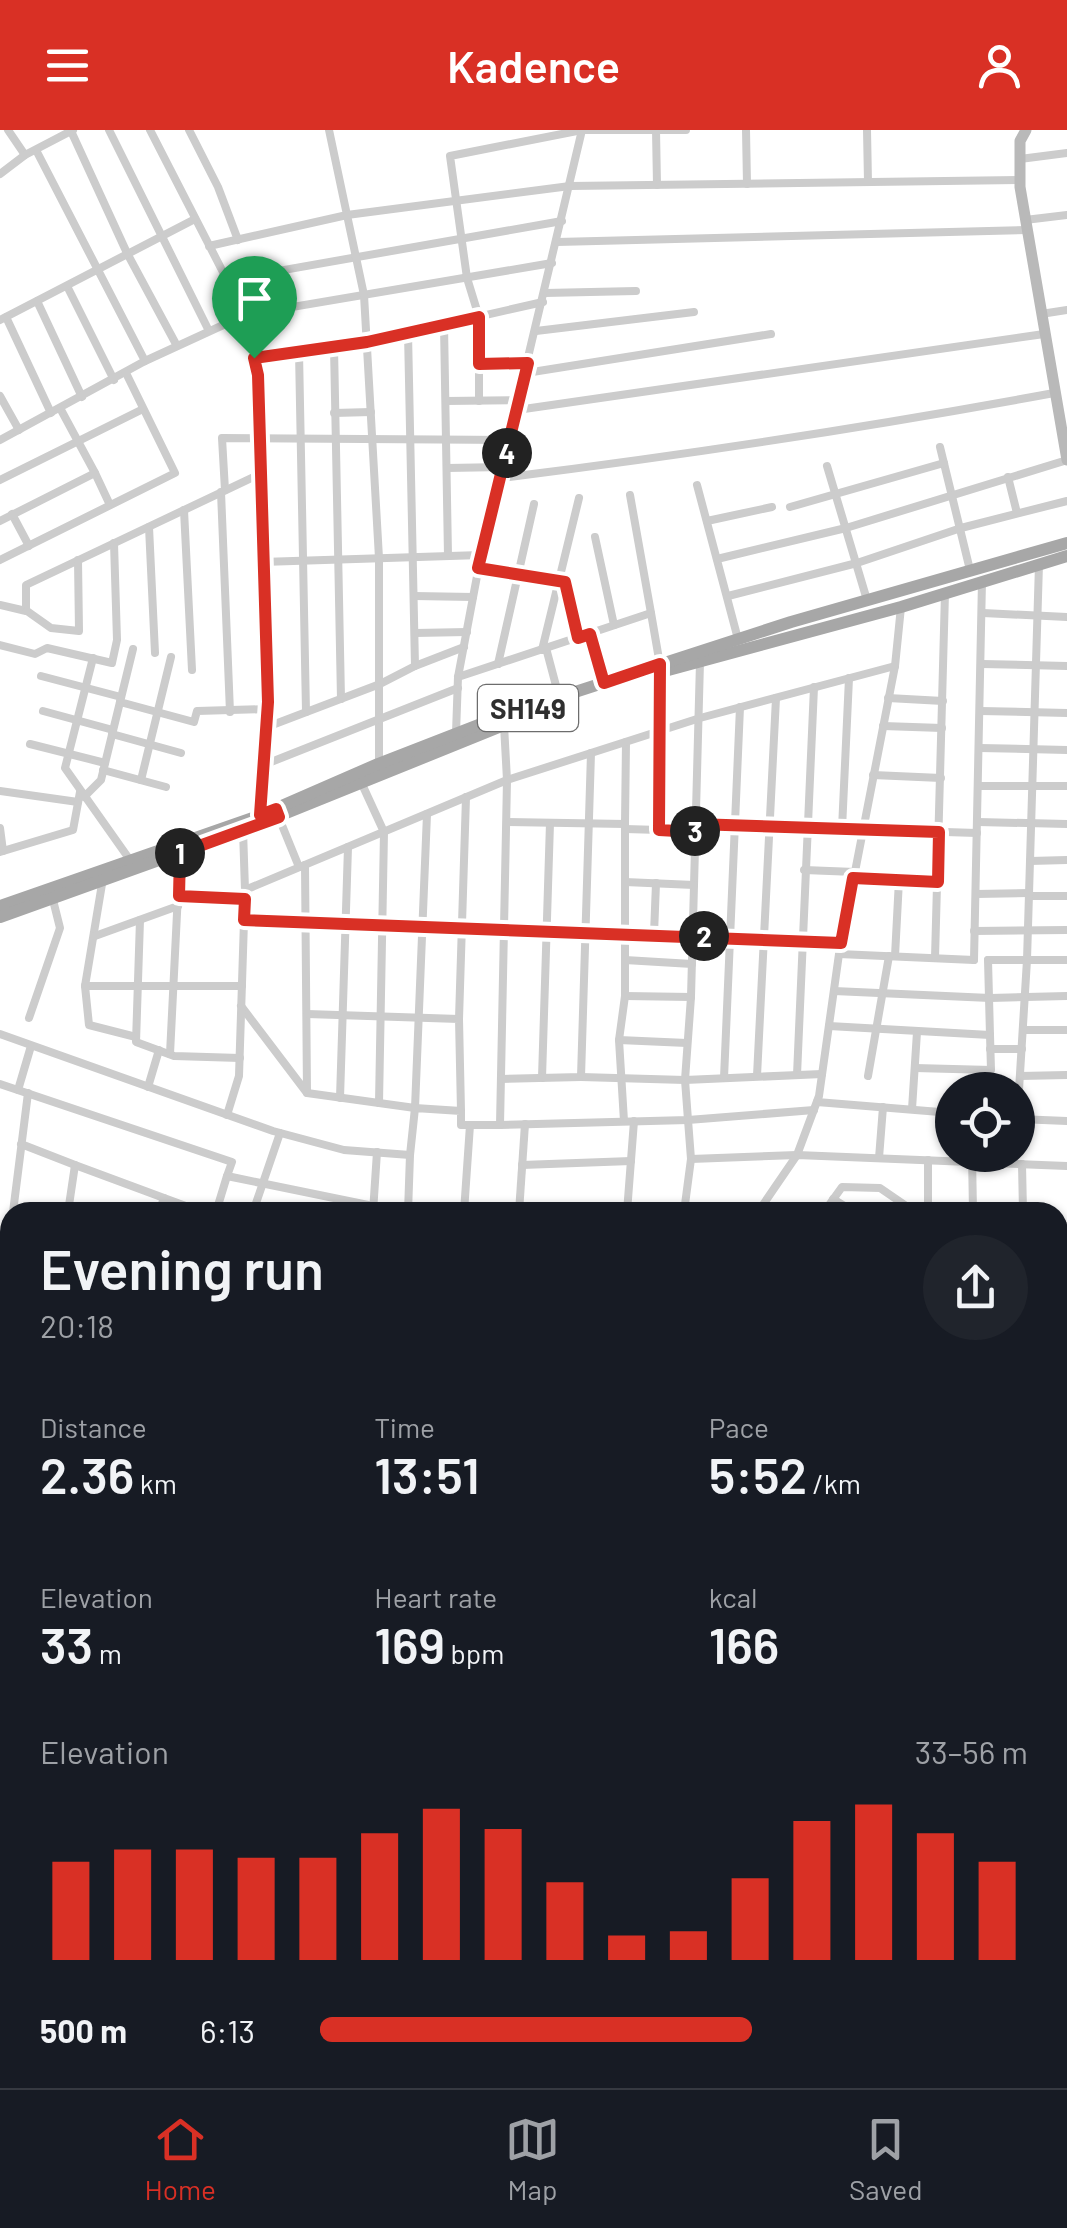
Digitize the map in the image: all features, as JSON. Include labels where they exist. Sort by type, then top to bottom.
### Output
[{"type":"main road","name":"SH149","points":[[700,657],[738,639],[1067,542]]},
{"type":"main road","name":"SH149","points":[[360,777],[378,764],[456,733],[660,669],[902,606],[1067,556]]},
{"type":"main road","name":"SH149","points":[[0,906],[180,853],[560,697],[660,669]]},
{"type":"main road","name":"SH149","points":[[103,875],[130,860],[260,815],[277,813]]},
{"type":"main road","name":"SH149","points":[[0,918],[52,893]]},
{"type":"street","points":[[8,130],[25,155]]},
{"type":"street","points":[[109,130],[209,332]]},
{"type":"street","points":[[150,130],[245,315],[254,358],[268,710],[260,815]]},
{"type":"street","points":[[189,130],[222,195],[238,240]]},
{"type":"street","points":[[329,130],[364,295],[378,558],[378,764]]},
{"type":"street","points":[[480,400],[479,317],[466,278],[449,158],[453,154],[534,142],[582,130],[686,130]]},
{"type":"street","points":[[456,733],[458,677],[478,568],[582,130]]},
{"type":"street","points":[[656,130],[658,185]]},
{"type":"street","points":[[746,130],[746,184]]},
{"type":"street","points":[[867,130],[868,182]]},
{"type":"street","points":[[718,559],[846,528],[1067,460],[1064,424],[1054,394],[1020,180],[1020,141],[1026,130]]},
{"type":"street","points":[[0,174],[54,134],[72,131],[127,253],[177,346]]},
{"type":"street","points":[[36,150],[145,361]]},
{"type":"street","points":[[1020,159],[1067,153]]},
{"type":"street","points":[[209,246],[347,215],[570,186],[1020,180]]},
{"type":"street","points":[[558,242],[1026,225],[1067,214]]},
{"type":"street","points":[[51,413],[3,319],[196,219]]},
{"type":"street","points":[[227,280],[562,221]]},
{"type":"street","points":[[0,440],[145,361],[245,315],[552,263]]},
{"type":"street","points":[[67,286],[114,380]]},
{"type":"street","points":[[254,358],[367,342],[544,298],[636,290]]},
{"type":"street","points":[[37,301],[82,396]]},
{"type":"street","points":[[1041,314],[1067,310]]},
{"type":"street","points":[[536,331],[694,312]]},
{"type":"street","points":[[444,325],[448,556]]},
{"type":"street","points":[[408,333],[415,666]]},
{"type":"street","points":[[479,364],[527,368],[771,334]]},
{"type":"street","points":[[446,402],[480,400],[519,405],[1044,334]]},
{"type":"street","points":[[334,347],[341,699]]},
{"type":"street","points":[[299,352],[306,712]]},
{"type":"street","points":[[0,560],[174,473],[126,373]]},
{"type":"street","points":[[500,478],[681,455],[1054,394]]},
{"type":"street","points":[[0,396],[19,430]]},
{"type":"street","points":[[60,408],[110,505]]},
{"type":"street","points":[[0,480],[144,409]]},
{"type":"street","points":[[334,413],[371,412]]},
{"type":"street","points":[[230,712],[222,438],[510,440]]},
{"type":"street","points":[[940,447],[970,570]]},
{"type":"street","points":[[790,507],[944,463]]},
{"type":"street","points":[[447,468],[504,466]]},
{"type":"street","points":[[827,466],[867,600]]},
{"type":"street","points":[[0,520],[95,474]]},
{"type":"street","points":[[27,611],[26,585],[260,474]]},
{"type":"street","points":[[1008,477],[1018,513]]},
{"type":"street","points":[[696,485],[738,639]]},
{"type":"street","points":[[630,495],[660,669],[659,830]]},
{"type":"street","points":[[560,697],[544,649],[579,498]]},
{"type":"street","points":[[728,596],[858,563],[961,528],[1067,501]]},
{"type":"street","points":[[498,664],[534,504]]},
{"type":"street","points":[[707,521],[772,506]]},
{"type":"street","points":[[184,510],[192,670]]},
{"type":"street","points":[[12,514],[29,546]]},
{"type":"street","points":[[148,526],[155,653]]},
{"type":"street","points":[[595,537],[614,625]]},
{"type":"street","points":[[0,645],[35,654],[48,648],[112,663],[118,640],[114,543]]},
{"type":"street","points":[[262,562],[481,555]]},
{"type":"street","points":[[0,606],[27,611],[51,628],[79,631],[78,560]]},
{"type":"street","points":[[1020,1072],[1028,960],[1039,564]]},
{"type":"street","points":[[478,568],[565,582],[578,638]]},
{"type":"street","points":[[974,960],[982,580]]},
{"type":"street","points":[[935,958],[945,592]]},
{"type":"street","points":[[414,596],[473,596]]},
{"type":"street","points":[[765,1202],[797,1155],[816,1106],[839,954],[895,666],[902,606]]},
{"type":"street","points":[[983,613],[1067,617]]},
{"type":"street","points":[[458,677],[651,614]]},
{"type":"street","points":[[414,633],[467,632]]},
{"type":"street","points":[[590,634],[604,683]]},
{"type":"street","points":[[267,727],[464,648]]},
{"type":"street","points":[[0,835],[2,852],[73,830],[81,797],[101,780],[134,649]]},
{"type":"street","points":[[142,780],[170,657]]},
{"type":"street","points":[[686,1202],[690,1159],[686,1080],[700,657]]},
{"type":"street","points":[[93,658],[65,770],[130,860]]},
{"type":"street","points":[[982,664],[1067,666]]},
{"type":"street","points":[[95,936],[178,902],[245,894],[348,846],[508,780],[700,718],[895,666]]},
{"type":"street","points":[[41,676],[194,722],[197,711],[268,710]]},
{"type":"street","points":[[842,829],[849,678]]},
{"type":"street","points":[[266,764],[458,688]]},
{"type":"street","points":[[796,1075],[814,688]]},
{"type":"street","points":[[757,1076],[776,698]]},
{"type":"street","points":[[888,698],[943,701]]},
{"type":"street","points":[[724,1078],[740,708]]},
{"type":"street","points":[[43,711],[180,753]]},
{"type":"street","points":[[981,712],[1067,713]]},
{"type":"street","points":[[500,1124],[508,780],[504,720]]},
{"type":"street","points":[[883,726],[942,728]]},
{"type":"street","points":[[626,742],[625,996],[619,1078],[629,1121],[628,1202]]},
{"type":"street","points":[[30,744],[166,787]]},
{"type":"street","points":[[980,748],[1067,750]]},
{"type":"street","points":[[582,1077],[591,753]]},
{"type":"street","points":[[873,775],[941,778]]},
{"type":"street","points":[[360,777],[384,832],[380,1103]]},
{"type":"street","points":[[979,786],[1067,786]]},
{"type":"street","points":[[0,791],[81,797]]},
{"type":"street","points":[[466,797],[459,1019],[462,1125],[688,1120],[816,1106],[935,1111]]},
{"type":"street","points":[[277,813],[302,866],[307,922],[307,1093]]},
{"type":"street","points":[[408,1202],[421,1017],[427,814]]},
{"type":"street","points":[[506,822],[590,823],[659,830],[735,825],[978,833]]},
{"type":"street","points":[[978,822],[1067,824]]},
{"type":"street","points":[[542,1078],[550,823]]},
{"type":"street","points":[[227,1115],[239,1076],[245,894],[243,830]]},
{"type":"street","points":[[340,1098],[348,846]]},
{"type":"street","points":[[170,1054],[180,853]]},
{"type":"street","points":[[1030,861],[1067,860]]},
{"type":"street","points":[[804,870],[938,882]]},
{"type":"street","points":[[103,875],[85,986],[89,1026],[136,1037]]},
{"type":"street","points":[[868,1076],[892,956],[899,880]]},
{"type":"street","points":[[625,882],[694,885]]},
{"type":"street","points":[[654,934],[656,883]]},
{"type":"street","points":[[29,1018],[60,928],[52,893]]},
{"type":"street","points":[[976,894],[1067,896]]},
{"type":"street","points":[[140,920],[136,1042],[170,1054],[240,1058]]},
{"type":"street","points":[[244,920],[841,943]]},
{"type":"street","points":[[974,930],[1067,930]]},
{"type":"street","points":[[839,954],[1067,960]]},
{"type":"street","points":[[625,960],[692,964]]},
{"type":"street","points":[[915,1068],[991,1070],[988,960]]},
{"type":"street","points":[[85,986],[242,986]]},
{"type":"street","points":[[834,991],[990,998],[1067,996]]},
{"type":"street","points":[[625,996],[691,997]]},
{"type":"street","points":[[242,1006],[307,1093],[462,1111]]},
{"type":"street","points":[[307,1014],[459,1019]]},
{"type":"street","points":[[829,1026],[990,1035]]},
{"type":"street","points":[[1023,1030],[1067,1030]]},
{"type":"street","points":[[912,1109],[917,1032]]},
{"type":"street","points":[[0,1034],[280,1133],[344,1150],[410,1154]]},
{"type":"street","points":[[619,1040],[687,1043]]},
{"type":"street","points":[[18,1090],[31,1046]]},
{"type":"street","points":[[990,1049],[1022,1049]]},
{"type":"street","points":[[148,1087],[159,1050]]},
{"type":"street","points":[[501,1079],[686,1080],[822,1074]]},
{"type":"street","points":[[1035,1076],[1067,1075]]},
{"type":"street","points":[[0,1084],[232,1162],[219,1202]]},
{"type":"street","points":[[13,1202],[28,1093]]},
{"type":"street","points":[[879,1158],[883,1107]]},
{"type":"street","points":[[1035,1120],[1067,1121]]},
{"type":"street","points":[[519,1202],[525,1124]]},
{"type":"street","points":[[465,1202],[470,1125]]},
{"type":"street","points":[[257,1202],[280,1133]]},
{"type":"street","points":[[21,1144],[175,1202]]},
{"type":"street","points":[[373,1202],[377,1152]]},
{"type":"street","points":[[690,1159],[797,1155],[935,1160]]},
{"type":"street","points":[[928,1160],[928,1202]]},
{"type":"street","points":[[522,1165],[631,1162]]},
{"type":"street","points":[[1035,1165],[1067,1166]]},
{"type":"street","points":[[70,1202],[75,1166]]},
{"type":"street","points":[[972,1172],[973,1202]]},
{"type":"street","points":[[1022,1172],[1023,1202]]},
{"type":"street","points":[[228,1176],[341,1202]]},
{"type":"street","points":[[832,1202],[842,1187],[880,1188],[900,1202]]},
{"type":"street","points":[[163,1202],[164,1198]]},
{"type":"street","points":[[834,1199],[839,1202]]},
{"type":"route","points":[[479,317],[479,364],[528,363],[478,568],[565,582],[578,638],[590,634],[604,683],[660,664],[659,830],[695,832],[695,824],[939,832],[938,882],[853,878],[841,943],[244,920],[245,899],[179,896],[180,853],[279,817],[276,809],[260,815],[268,702],[258,375],[254,358],[367,342],[479,317]]}]
